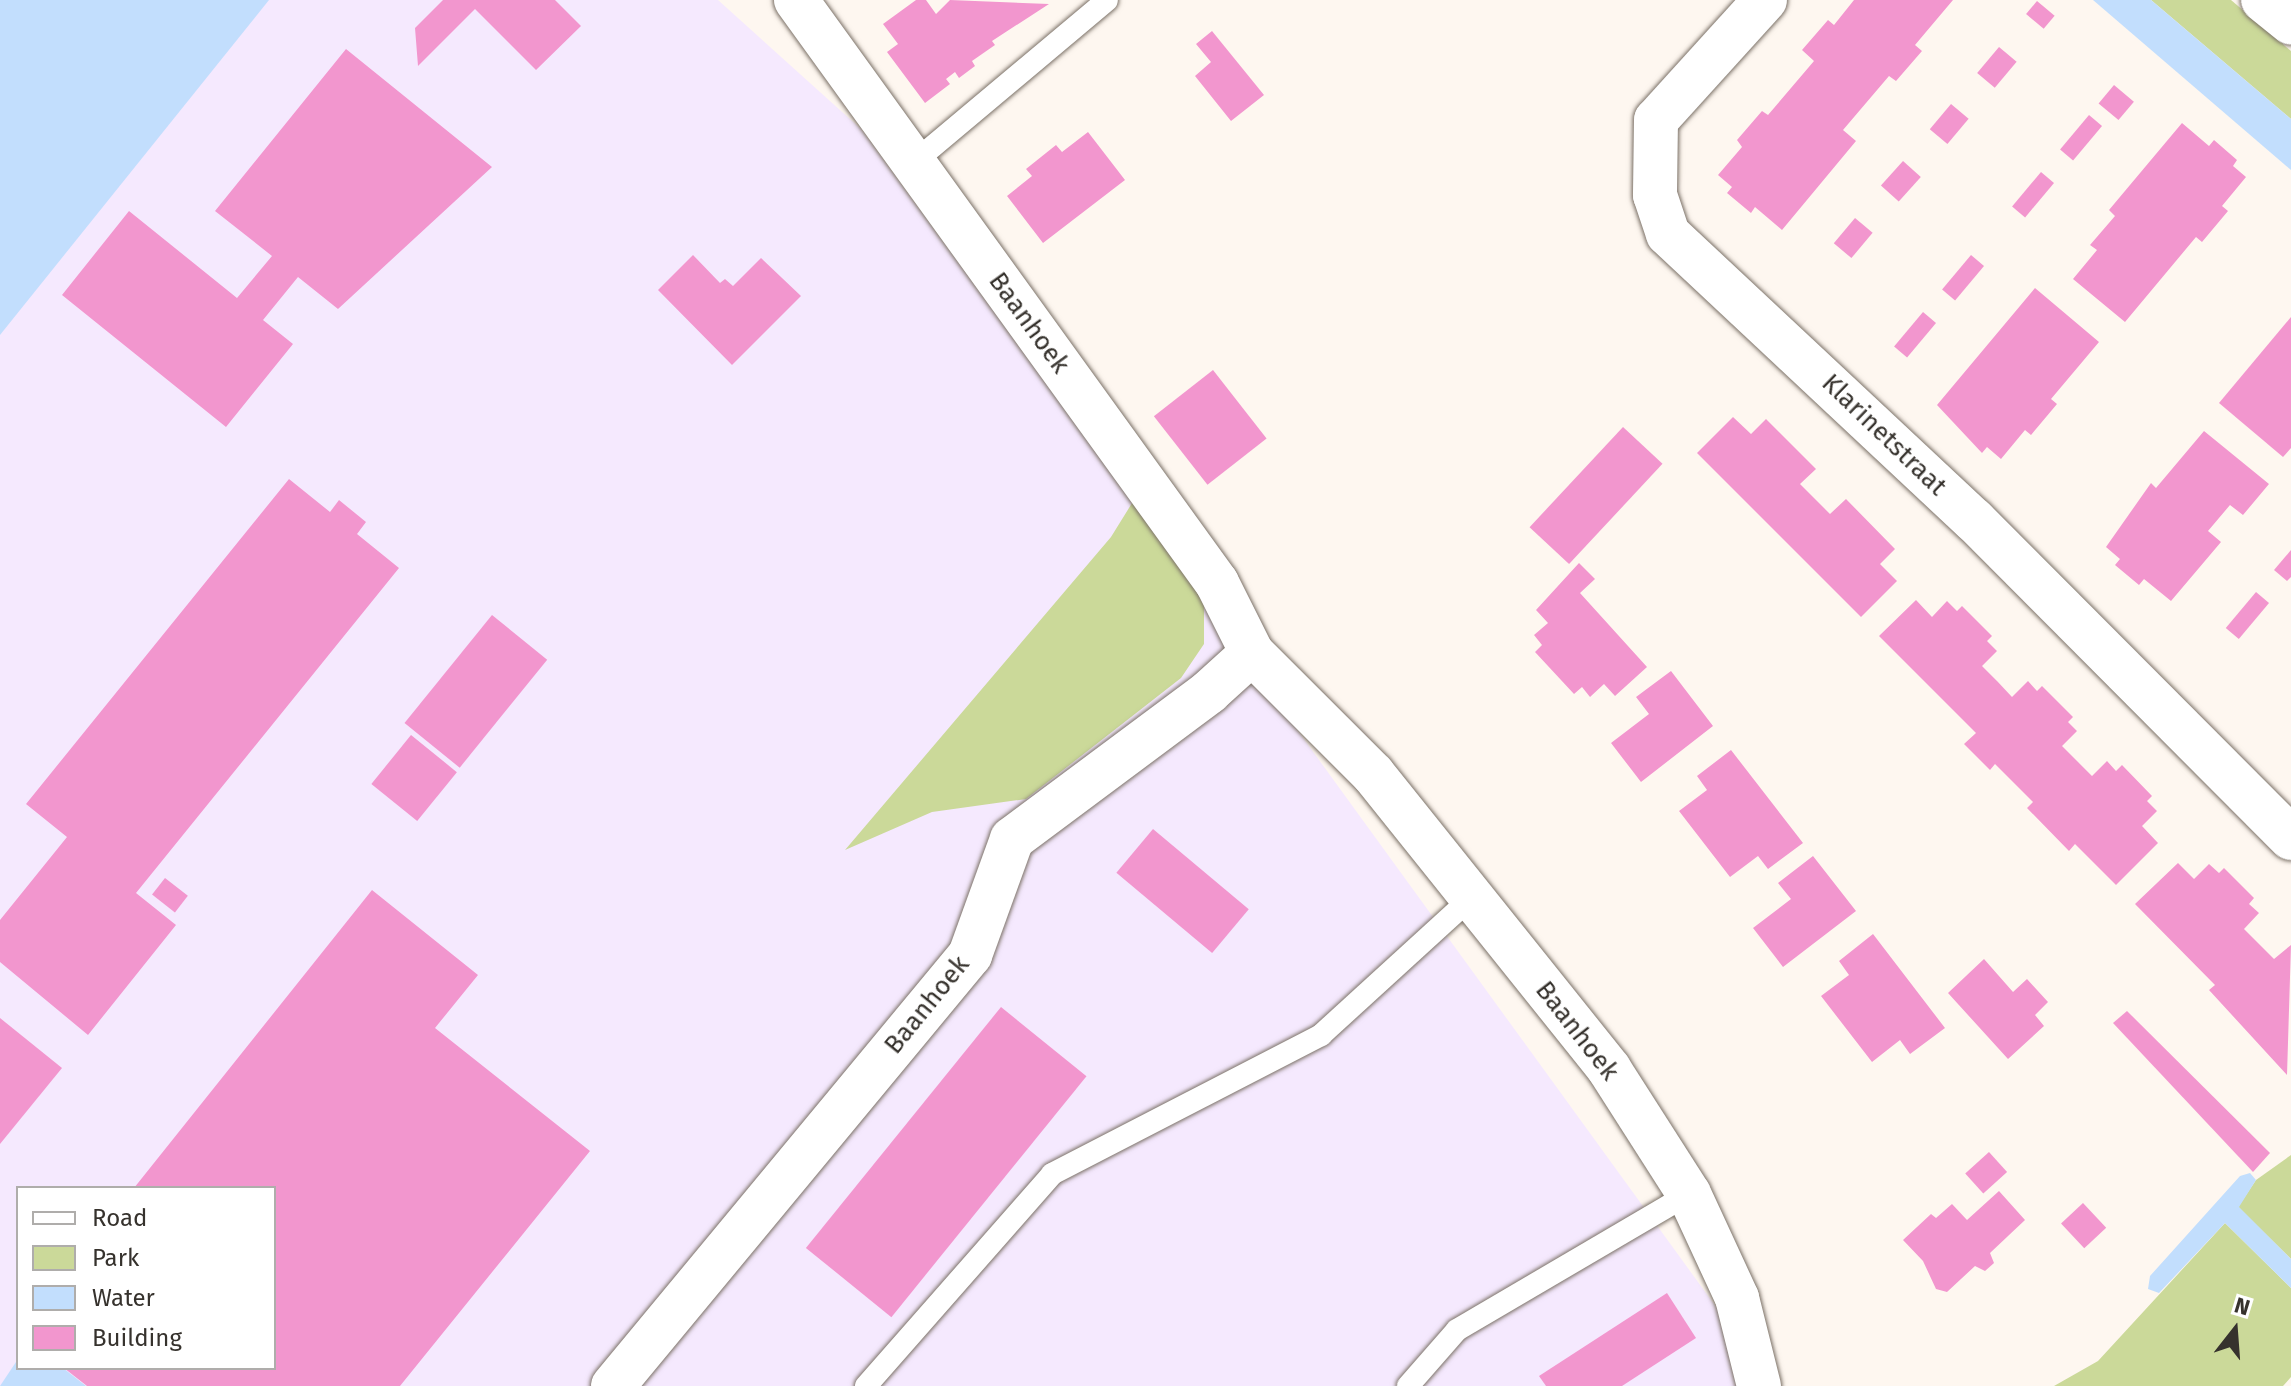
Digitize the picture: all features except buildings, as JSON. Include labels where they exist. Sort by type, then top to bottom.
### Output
[{"type":"street","name":"Baanhoek","points":[[796,0],[1217,583],[1252,653],[1373,774],[1609,1069],[1689,1194],[1737,1298],[1759,1386]]},
{"type":"street","name":"Klarinetstraat","points":[[1765,0],[1656,120],[1655,195],[1668,234],[1974,520],[2291,838]]},
{"type":"street","points":[[2263,0],[2291,23]]},
{"type":"street","name":"Baanhoek","points":[[613,1386],[970,955],[1012,839],[1209,692],[1252,653]]},
{"type":"lane","points":[[913,163],[1107,0]]},
{"type":"lane","points":[[866,1386],[1052,1174],[1321,1035],[1472,897]]},
{"type":"lane","points":[[1408,1386],[1457,1330],[1689,1194]]},
{"type":"shaded area","points":[[0,0],[718,0],[861,129],[1735,1333],[1740,1386],[0,1386]]},
{"type":"green space","points":[[2151,0],[2231,0],[2291,51],[2291,119]]},
{"type":"green space","points":[[1142,487],[1204,599],[1204,644],[1181,678],[1026,799],[932,812],[845,850],[1111,537]]},
{"type":"green space","points":[[2291,1155],[2291,1259],[2238,1207],[2256,1180]]},
{"type":"green space","points":[[2225,1223],[2291,1288],[2291,1377],[2283,1386],[2054,1386],[2098,1361]]},
{"type":"water","points":[[0,0],[269,0],[0,335]]},
{"type":"water","points":[[2093,0],[2151,0],[2291,119],[2291,170]]},
{"type":"water","points":[[2250,1173],[2256,1180],[2239,1207],[2291,1259],[2291,1288],[2225,1223],[2159,1293],[2148,1289],[2150,1276],[2240,1176]]},
{"type":"water","points":[[16,1362],[16,1370],[66,1370],[86,1386],[0,1386]]}]
